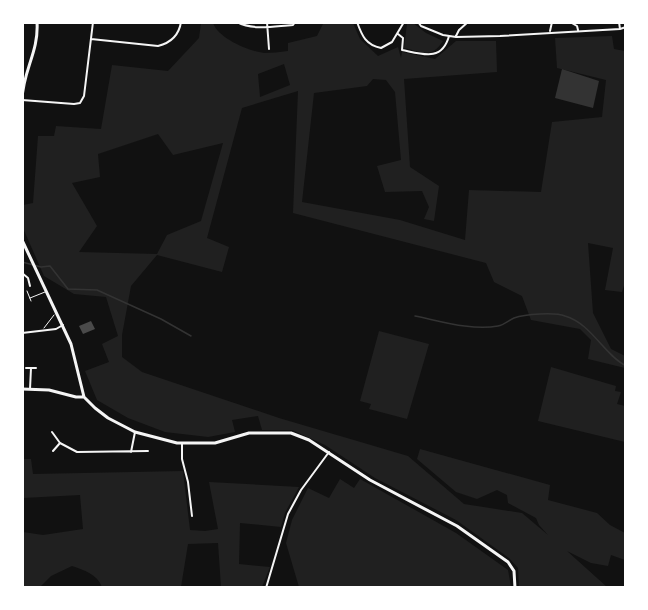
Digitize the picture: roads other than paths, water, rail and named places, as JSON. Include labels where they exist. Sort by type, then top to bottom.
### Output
[{"type":"street","points":[[37,22],[38,38],[23,84],[22,100],[74,104],[80,103],[84,96],[93,22]]},
{"type":"street","points":[[91,39],[158,46],[176,36],[181,22]]},
{"type":"street","points":[[237,22],[245,27],[292,25],[295,22]]},
{"type":"street","points":[[267,22],[269,49]]},
{"type":"street","points":[[357,22],[363,37],[371,46],[381,48],[392,42],[404,22]]},
{"type":"street","points":[[418,22],[421,26],[456,37],[626,27]]},
{"type":"street","points":[[456,37],[459,30],[468,22]]},
{"type":"street","points":[[549,32],[552,22]]},
{"type":"street","points":[[570,22],[577,26],[578,30]]},
{"type":"street","points":[[619,22],[620,29]]},
{"type":"street","points":[[398,34],[403,38],[402,50],[430,56],[438,52],[449,36]]},
{"type":"street","points":[[22,66],[28,67]]},
{"type":"street","points":[[23,242],[63,325],[84,397],[95,408],[135,432],[182,443],[215,443],[249,433],[291,433],[329,452],[370,480],[457,526],[508,562],[514,571],[515,587]]},
{"type":"street","points":[[22,273],[28,278],[30,286]]},
{"type":"street","points":[[22,333],[56,329],[63,325]]},
{"type":"street","points":[[26,368],[36,368]]},
{"type":"street","points":[[30,390],[31,368]]},
{"type":"street","points":[[22,389],[49,390],[76,398],[84,397]]},
{"type":"street","points":[[52,432],[60,443],[76,452],[148,452]]},
{"type":"street","points":[[131,452],[135,432]]},
{"type":"street","points":[[53,451],[60,443]]},
{"type":"street","points":[[182,443],[182,459],[188,482],[192,516]]},
{"type":"street","points":[[266,588],[288,514],[301,490],[329,452]]},
{"type":"lane","points":[[27,291],[31,301]]},
{"type":"lane","points":[[30,298],[47,292]]},
{"type":"lane","points":[[44,330],[49,320],[57,313]]},
{"type":"waterway","points":[[22,262],[41,267],[50,266],[68,289],[97,290],[161,319],[191,336]]},
{"type":"waterway","points":[[415,316],[456,325],[488,327],[525,315],[560,315],[583,326],[626,366]]}]
